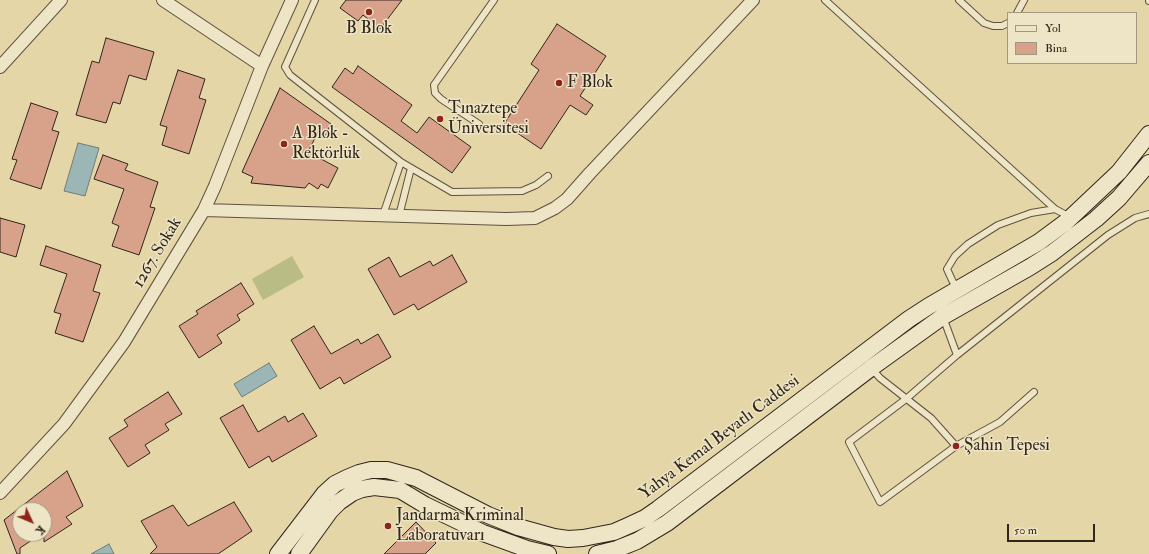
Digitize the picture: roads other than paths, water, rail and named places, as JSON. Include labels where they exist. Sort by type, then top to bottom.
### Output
[{"type":"main road","name":"Yahya Kemal Beyatlı Caddesi","points":[[597,554],[618,549],[637,541],[667,523],[871,368],[942,317],[962,296],[1072,217],[1119,172],[1149,134]]},
{"type":"main road","name":"Yahya Kemal Beyatlı Caddesi","points":[[278,554],[315,504],[335,484],[347,478],[371,470],[387,470],[416,478],[488,515],[540,534],[568,539],[583,538],[614,532],[645,518],[658,509],[909,319],[1030,267],[1075,236],[1119,198],[1149,163]]},
{"type":"main road","points":[[834,376],[845,388]]},
{"type":"main road","points":[[299,554],[330,511],[339,502],[362,489],[374,487],[400,490],[425,505],[483,533],[527,549],[548,554]]},
{"type":"street","points":[[0,68],[61,0]]},
{"type":"street","points":[[163,0],[262,66]]},
{"type":"street","name":"1267. Sokak","points":[[0,493],[64,424],[124,342],[204,210],[215,186],[262,66],[292,0]]},
{"type":"street","points":[[204,210],[383,214],[399,216],[506,219],[535,218],[555,208],[567,199],[752,0]]},
{"type":"lane","points":[[315,0],[285,67],[290,75],[401,162],[452,192],[522,191],[536,185],[548,176]]},
{"type":"lane","points":[[479,124],[441,99],[435,93],[434,85],[494,0]]},
{"type":"lane","points":[[825,0],[1055,209],[1072,217]]},
{"type":"lane","points":[[958,0],[984,23],[993,26],[1007,24]]},
{"type":"lane","points":[[1018,12],[1024,0]]},
{"type":"lane","points":[[383,214],[401,162]]},
{"type":"lane","points":[[399,216],[411,168]]},
{"type":"lane","points":[[962,296],[947,269],[955,256],[968,244],[998,225],[1031,213],[1055,209]]},
{"type":"lane","points":[[1034,392],[1000,422],[956,446],[880,502],[849,442],[906,399],[957,355],[1108,235],[1135,218],[1149,214]]},
{"type":"lane","points":[[942,317],[957,355]]},
{"type":"lane","points":[[871,368],[880,378],[931,418],[956,446]]},
{"type":"water","points":[[78,143],[99,148],[85,196],[64,191]]},
{"type":"water","points":[[269,363],[277,376],[242,397],[234,384]]},
{"type":"water","points":[[109,544],[114,554],[91,554]]},
{"type":"place","name":"B Blok","points":[[369,12]]},
{"type":"place","name":"F Blok","points":[[559,83]]},
{"type":"place","name":"Tınaztepe Üniversitesi","points":[[440,119]]},
{"type":"place","name":"A Blok - Rektörlük","points":[[284,144]]},
{"type":"place","name":"Şahin Tepesi","points":[[956,446]]},
{"type":"place","name":"Jandarma Kriminal Laboratuvarı","points":[[388,526]]}]
